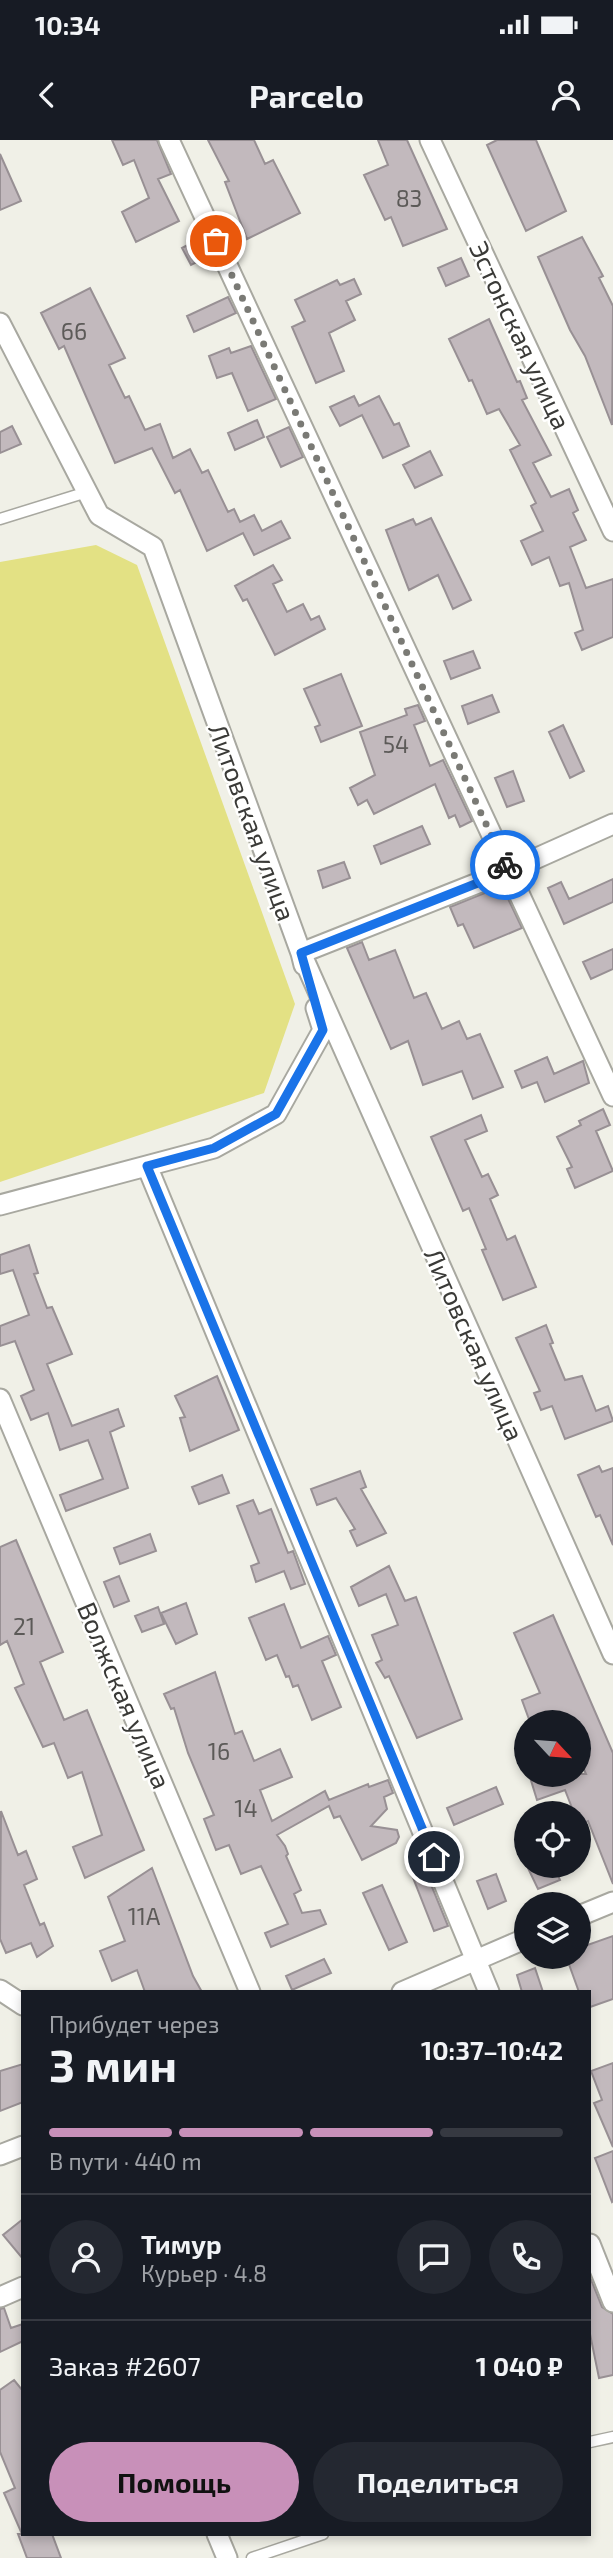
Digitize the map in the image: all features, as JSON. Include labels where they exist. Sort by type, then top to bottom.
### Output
[{"type":"street","points":[[169,140],[613,1096]]},
{"type":"street","name":"Эстонская улица","points":[[430,140],[613,531]]},
{"type":"street","name":"Литовская улица","points":[[0,323],[99,515],[153,547],[301,953],[613,1654]]},
{"type":"street","points":[[0,1205],[214,1148],[276,1114],[323,1030],[301,953],[508,871],[613,824]]},
{"type":"street","points":[[147,1166],[488,1990]]},
{"type":"street","name":"Волжская улица","points":[[0,1399],[249,1990]]},
{"type":"street","points":[[591,1911],[613,1902]]},
{"type":"street","points":[[407,1990],[514,1944]]},
{"type":"street","points":[[0,1990],[21,2004]]},
{"type":"street","points":[[0,2155],[21,2147]]},
{"type":"street","points":[[591,2247],[613,2302]]},
{"type":"street","points":[[0,2297],[21,2288]]},
{"type":"street","points":[[218,2536],[228,2558]]},
{"type":"lane","points":[[0,519],[87,492]]},
{"type":"lane","points":[[591,2442],[613,2437]]},
{"type":"lane","points":[[251,2558],[317,2536]]},
{"type":"shaded area","points":[[96,545],[137,565],[295,1004],[264,1093],[0,1182],[0,562]]},
{"type":"building","points":[[112,140],[157,140],[171,174],[158,179],[179,221],[136,242],[122,212],[149,198],[134,160],[123,165]]},
{"type":"building","points":[[208,140],[254,140],[265,164],[273,160],[300,213],[247,239],[225,182],[229,181]]},
{"type":"building","points":[[378,140],[407,140],[447,229],[403,246],[391,217],[385,220],[364,175],[388,165]]},
{"type":"building","points":[[497,140],[536,140],[566,211],[526,231],[487,145]]},
{"type":"building","points":[[0,154],[21,201],[0,210]]},
{"type":"building","points":[[582,237],[603,276],[599,278],[613,306],[612,425],[585,356],[570,330],[538,257]]},
{"type":"building","points":[[201,238],[209,256],[191,265],[182,248]]},
{"type":"building","points":[[461,258],[469,276],[446,286],[438,268]]},
{"type":"building","points":[[354,279],[361,294],[346,301],[355,320],[329,333],[344,371],[316,383],[292,327],[305,321],[295,300],[337,280],[340,285]]},
{"type":"building","points":[[90,288],[125,358],[109,365],[125,398],[129,396],[145,430],[160,424],[173,458],[190,449],[202,473],[208,470],[228,512],[234,509],[240,522],[254,515],[262,531],[281,521],[290,538],[254,555],[243,533],[207,551],[180,490],[175,493],[152,448],[115,463],[64,346],[59,349],[41,313]]},
{"type":"building","points":[[228,297],[236,313],[194,332],[187,316]]},
{"type":"building","points":[[489,319],[527,398],[522,400],[551,455],[533,463],[551,497],[569,489],[578,510],[573,513],[586,540],[570,547],[586,588],[613,579],[613,637],[582,650],[575,633],[583,630],[569,583],[560,586],[549,557],[532,565],[521,541],[543,531],[531,506],[536,503],[510,450],[520,445],[499,409],[487,414],[449,339]]},
{"type":"building","points":[[251,346],[276,399],[248,411],[232,373],[217,378],[209,356],[229,348],[231,353]]},
{"type":"building","points":[[354,396],[359,406],[379,396],[394,425],[399,423],[409,446],[383,458],[362,415],[340,426],[330,407]]},
{"type":"building","points":[[257,420],[264,437],[235,450],[228,433]]},
{"type":"building","points":[[12,426],[21,444],[0,453],[0,432]]},
{"type":"building","points":[[289,427],[303,457],[281,467],[267,437]]},
{"type":"building","points":[[430,451],[442,475],[415,488],[403,465]]},
{"type":"building","points":[[431,518],[471,600],[453,609],[438,575],[409,590],[386,530],[413,519],[416,525]]},
{"type":"building","points":[[273,565],[282,580],[273,584],[287,612],[303,604],[311,620],[319,616],[325,629],[275,655],[247,599],[243,601],[235,586]]},
{"type":"building","points":[[473,651],[480,668],[451,679],[444,661]]},
{"type":"building","points":[[341,674],[362,726],[321,742],[315,727],[320,725],[304,689]]},
{"type":"building","points":[[492,695],[499,712],[468,724],[462,706]]},
{"type":"building","points":[[418,705],[425,721],[414,725],[430,766],[443,760],[472,821],[460,827],[455,815],[449,818],[435,784],[374,814],[367,800],[358,805],[350,788],[375,775],[360,732],[407,715],[405,709]]},
{"type":"building","points":[[563,725],[584,771],[570,778],[549,732]]},
{"type":"building","points":[[513,771],[524,801],[507,807],[495,778]]},
{"type":"building","points":[[422,826],[430,844],[381,864],[374,846]]},
{"type":"building","points":[[344,862],[350,878],[323,888],[318,871]]},
{"type":"building","points":[[613,879],[613,902],[564,924],[548,888],[561,882],[569,899]]},
{"type":"building","points":[[502,886],[522,928],[474,948],[463,924],[458,926],[450,907]]},
{"type":"building","points":[[362,942],[369,960],[395,950],[414,998],[426,993],[442,1029],[459,1021],[467,1039],[480,1034],[503,1087],[473,1099],[462,1071],[423,1085],[408,1041],[391,1049],[347,948]]},
{"type":"building","points":[[613,949],[613,969],[591,979],[583,962]]},
{"type":"building","points":[[547,1057],[554,1074],[583,1061],[589,1083],[545,1102],[537,1082],[522,1088],[515,1071]]},
{"type":"building","points":[[603,1109],[610,1125],[596,1131],[613,1171],[575,1188],[567,1169],[572,1167],[557,1137],[581,1125],[579,1121]]},
{"type":"building","points":[[481,1115],[487,1131],[465,1140],[482,1177],[488,1174],[498,1195],[490,1199],[507,1240],[515,1236],[536,1287],[503,1300],[482,1250],[486,1249],[469,1208],[463,1211],[431,1137]]},
{"type":"building","points":[[29,1245],[38,1273],[34,1274],[47,1308],[52,1307],[72,1354],[47,1364],[72,1426],[118,1409],[124,1426],[110,1432],[128,1488],[66,1511],[60,1495],[103,1479],[88,1440],[60,1450],[48,1413],[31,1420],[21,1396],[34,1390],[15,1341],[0,1346],[0,1326],[29,1315],[13,1270],[0,1274],[0,1255]]},
{"type":"building","points":[[546,1325],[553,1343],[550,1344],[565,1380],[582,1376],[596,1411],[608,1406],[613,1421],[565,1439],[552,1406],[541,1410],[534,1393],[540,1391],[516,1338]]},
{"type":"building","points":[[217,1376],[239,1430],[190,1451],[180,1418],[185,1417],[175,1396]]},
{"type":"building","points":[[599,1466],[602,1472],[613,1468],[613,1545],[600,1515],[596,1517],[578,1475]]},
{"type":"building","points":[[360,1471],[366,1487],[361,1489],[386,1533],[357,1546],[350,1531],[355,1529],[336,1498],[317,1505],[311,1489]]},
{"type":"building","points":[[222,1475],[229,1493],[199,1504],[192,1487]]},
{"type":"building","points":[[253,1500],[259,1514],[271,1509],[288,1553],[293,1551],[305,1584],[291,1589],[284,1571],[256,1582],[251,1566],[259,1563],[237,1506]]},
{"type":"building","points":[[150,1534],[156,1551],[120,1564],[114,1548]]},
{"type":"building","points":[[16,1540],[63,1652],[40,1662],[64,1720],[87,1710],[144,1850],[85,1878],[73,1847],[102,1835],[82,1772],[68,1778],[54,1743],[43,1747],[15,1688],[24,1684],[7,1641],[0,1645],[0,1547]]},
{"type":"building","points":[[389,1566],[405,1601],[416,1597],[462,1719],[417,1738],[389,1676],[385,1678],[376,1663],[382,1660],[372,1635],[398,1625],[386,1594],[359,1606],[351,1587]]},
{"type":"building","points":[[119,1576],[129,1601],[114,1607],[104,1582]]},
{"type":"building","points":[[186,1603],[197,1634],[176,1644],[161,1613]]},
{"type":"building","points":[[284,1604],[301,1648],[328,1636],[336,1655],[322,1661],[341,1707],[312,1720],[298,1685],[293,1687],[289,1676],[286,1677],[277,1655],[266,1660],[249,1618]]},
{"type":"building","points":[[158,1607],[164,1624],[142,1632],[135,1616]]},
{"type":"building","points":[[553,1615],[613,1753],[613,1884],[591,1829],[591,1801],[569,1801],[565,1790],[537,1800],[533,1787],[592,1787],[592,1710],[526,1710],[522,1700],[540,1693],[514,1633]]},
{"type":"building","points":[[215,1672],[235,1734],[242,1731],[254,1761],[280,1749],[292,1777],[260,1790],[272,1821],[325,1791],[329,1800],[368,1784],[369,1787],[388,1780],[393,1793],[384,1797],[387,1809],[371,1826],[397,1830],[399,1837],[396,1843],[362,1860],[340,1816],[334,1818],[329,1806],[277,1835],[285,1846],[288,1854],[286,1856],[301,1890],[294,1894],[302,1913],[320,1910],[326,1924],[271,1947],[265,1933],[288,1924],[261,1866],[241,1874],[229,1845],[216,1850],[204,1819],[214,1815],[188,1753],[174,1708],[171,1709],[164,1694]]},
{"type":"building","points":[[496,1787],[503,1804],[454,1825],[447,1808]]},
{"type":"building","points":[[1,1811],[18,1855],[26,1851],[37,1879],[24,1885],[40,1925],[44,1923],[53,1946],[37,1957],[31,1943],[6,1953],[0,1939]]},
{"type":"building","points":[[423,1865],[448,1926],[434,1931],[410,1870]]},
{"type":"building","points":[[152,1868],[193,1976],[201,1990],[144,1990],[137,1970],[112,1981],[100,1951],[125,1941],[108,1897]]},
{"type":"building","points":[[496,1874],[506,1901],[488,1909],[477,1881]]},
{"type":"building","points":[[533,1878],[559,1878],[560,1880],[538,1889]]},
{"type":"building","points":[[382,1885],[407,1942],[389,1950],[363,1893]]},
{"type":"building","points":[[613,1936],[613,1999],[591,2007],[591,1990],[578,1990],[571,1969],[591,1969],[591,1944]]},
{"type":"building","points":[[324,1959],[331,1973],[292,1990],[286,1976]]},
{"type":"building","points":[[535,1969],[542,1990],[521,1990],[517,1975]]},
{"type":"building","points":[[613,2063],[613,2147],[594,2103],[602,2100],[591,2071]]},
{"type":"building","points":[[21,2065],[21,2103],[0,2111],[0,2071]]},
{"type":"building","points":[[613,2151],[613,2201],[612,2202],[595,2158]]},
{"type":"building","points":[[21,2221],[21,2257],[3,2235]]},
{"type":"building","points":[[591,2280],[602,2307],[613,2314],[613,2375],[599,2378],[591,2339]]},
{"type":"building","points":[[4,2308],[11,2328],[21,2325],[21,2342],[0,2352],[0,2309]]},
{"type":"building","points":[[14,2380],[21,2389],[21,2532],[4,2493],[15,2488],[0,2452],[0,2390]]},
{"type":"building","points":[[18,2534],[53,2536],[61,2558],[27,2558]]},
{"type":"way so far","points":[[216,241],[505,865]]},
{"type":"route","points":[[434,1857],[147,1166],[214,1148],[276,1114],[323,1030],[301,953],[508,871],[505,865]]}]
